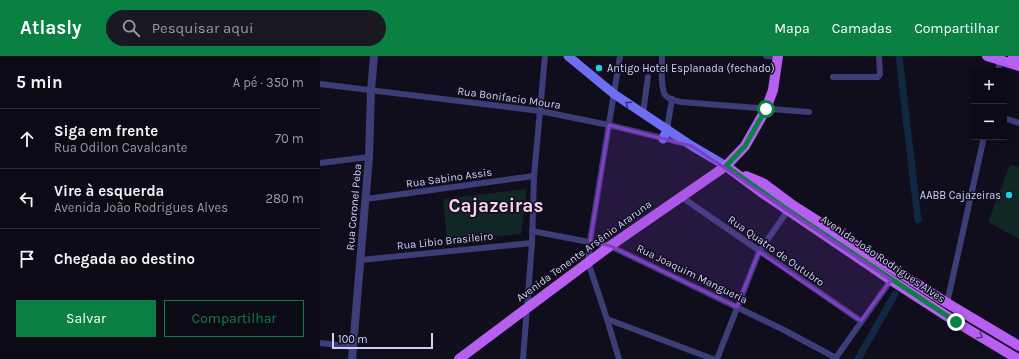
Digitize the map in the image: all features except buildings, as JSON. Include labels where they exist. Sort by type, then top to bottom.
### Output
[{"type":"main road","name":"Avenida João Rodrigues Alves","points":[[568,56],[614,94],[692,146],[738,174],[891,280],[956,322],[1019,359]]},
{"type":"main road","points":[[987,56],[1019,66]]},
{"type":"main road","points":[[1013,56],[1019,58]]},
{"type":"main road","name":"Avenida Tenente Arsênio Araruna","points":[[459,359],[610,246],[680,196],[726,166],[745,146],[766,109],[774,90],[778,57]]},
{"type":"main road","points":[[663,139],[667,129]]},
{"type":"main road","name":"Avenida João Rodrigues Alves","points":[[738,174],[763,183],[794,206],[947,303],[1019,346]]},
{"type":"main road","points":[[1019,350],[1019,359]]},
{"type":"street","name":"Rua Coronel Peba","points":[[352,359],[366,199],[374,56]]},
{"type":"street","points":[[523,359],[532,243],[534,176],[544,56]]},
{"type":"street","points":[[619,359],[588,262],[590,241],[620,56]]},
{"type":"street","points":[[662,56],[663,89],[666,96],[672,99],[681,102],[809,112]]},
{"type":"street","points":[[766,56],[778,57]]},
{"type":"street","points":[[833,77],[878,77],[880,74],[879,56]]},
{"type":"street","points":[[999,68],[1000,60]]},
{"type":"street","points":[[643,113],[648,77]]},
{"type":"street","name":"Rua Bonifacio Moura","points":[[320,84],[540,111],[609,125],[692,146]]},
{"type":"street","points":[[667,129],[672,99]]},
{"type":"street","points":[[1007,119],[1019,123]]},
{"type":"street","points":[[947,303],[983,140]]},
{"type":"street","points":[[320,163],[369,157]]},
{"type":"street","name":"Rua Sabino Assis","points":[[366,199],[534,176]]},
{"type":"street","name":"Rua Quatro de Outubro","points":[[680,196],[861,321]]},
{"type":"street","points":[[717,359],[759,252],[788,210]]},
{"type":"street","name":"Rua Joaquim Mangueria","points":[[532,231],[610,246],[782,329],[835,358]]},
{"type":"street","name":"Rua Libio Brasileiro","points":[[360,260],[532,243]]},
{"type":"street","points":[[835,358],[891,280]]},
{"type":"street","points":[[607,319],[713,359]]},
{"type":"street","points":[[320,343],[352,347]]},
{"type":"highlighted area","points":[[609,125],[692,146],[891,280],[861,321],[759,252],[737,307],[610,246],[590,241]]},
{"type":"green space","name":"AABB Cajazeiras","points":[[1010,165],[1019,167],[1019,239],[988,222]]},
{"type":"green space","points":[[527,189],[521,234],[447,241],[443,199]]},
{"type":"waterway","points":[[899,56],[918,220]]},
{"type":"waterway","points":[[858,359],[895,294]]},
{"type":"place","name":"Antigo Hotel Esplanada (fechado)","points":[[599,68]]},
{"type":"place","name":"AABB Cajazeiras","points":[[1009,195]]},
{"type":"district","name":"Cajazeiras","points":[[496,206]]},
{"type":"route","points":[[766,109],[745,146],[726,166],[891,280],[956,322]]}]
